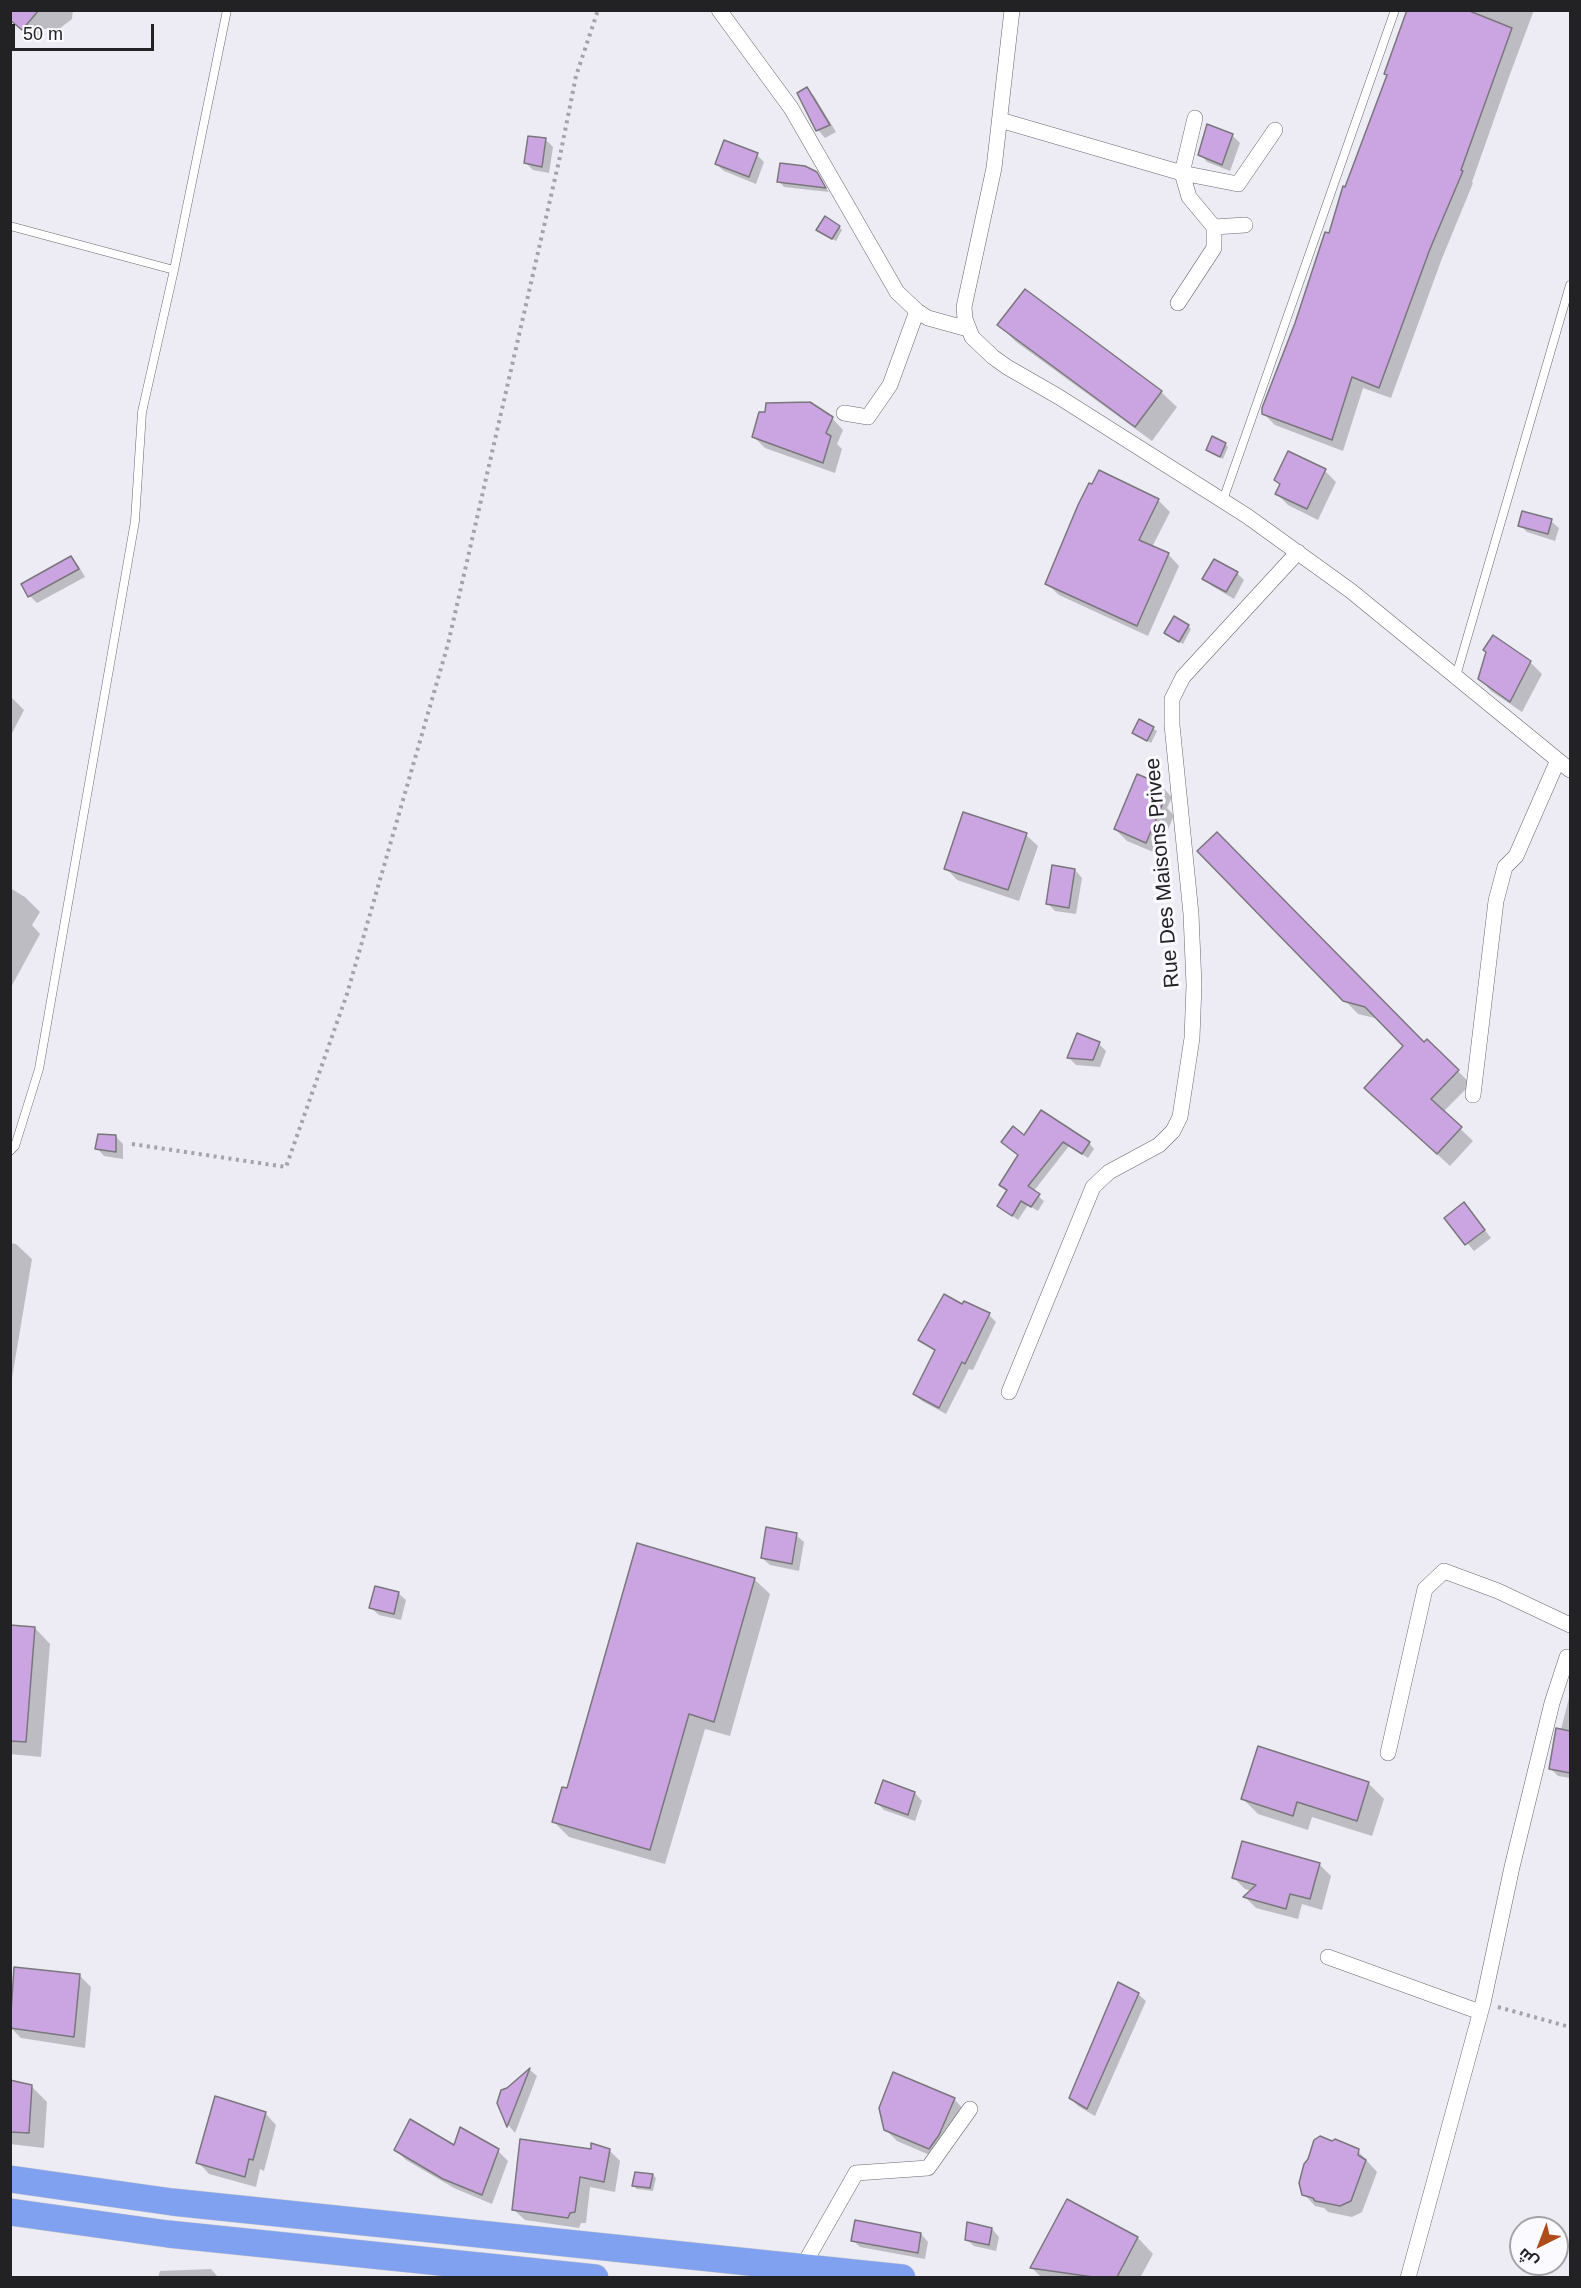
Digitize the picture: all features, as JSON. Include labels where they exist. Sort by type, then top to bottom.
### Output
[{"type":"highway","points":[[10,2179],[171,2202],[902,2277]]},
{"type":"highway","points":[[10,2212],[168,2234],[595,2277]]},
{"type":"street","points":[[719,10],[790,108],[889,279],[906,302],[917,311],[940,323],[968,329]]},
{"type":"street","points":[[1012,10],[1000,120],[987,201],[964,307],[968,329],[981,347],[1007,367],[1223,500],[1298,552],[1351,591],[1570,770]]},
{"type":"street","points":[[1178,303],[1214,248],[1214,227],[1189,197],[1182,173],[1195,118]]},
{"type":"street","points":[[1000,120],[1182,173],[1238,184],[1275,130]]},
{"type":"street","points":[[1214,227],[1245,225]]},
{"type":"street","points":[[844,412],[868,417],[890,385],[917,311]]},
{"type":"street","name":"Rue Des Maisons Privee","points":[[1009,1392],[1093,1187],[1109,1172],[1159,1145],[1173,1131],[1180,1117],[1192,1038],[1193,963],[1191,914],[1172,725],[1172,699],[1183,677],[1298,552]]},
{"type":"street","points":[[1473,1095],[1499,890],[1505,867],[1516,856],[1558,760]]},
{"type":"street","points":[[1388,1753],[1425,1589],[1444,1571],[1498,1591],[1570,1625]]},
{"type":"street","points":[[1408,2277],[1481,2008],[1552,1703],[1566,1657],[1570,1658]]},
{"type":"street","points":[[1328,1957],[1481,2008]]},
{"type":"street","points":[[803,2266],[856,2173],[928,2168],[970,2109]]},
{"type":"lane","points":[[10,1151],[15,1146],[39,1069],[135,521],[142,412],[174,270],[227,10]]},
{"type":"lane","points":[[1223,500],[1395,10]]},
{"type":"lane","points":[[10,226],[174,270]]},
{"type":"lane","points":[[1456,676],[1570,285]]},
{"type":"path","points":[[132,1144],[286,1167],[347,994],[448,644],[560,161],[576,76],[598,10]]},
{"type":"path","points":[[1481,2008],[1570,2027]]},
{"type":"building","points":[[10,10],[39,10],[22,30],[10,20]]},
{"type":"building","points":[[1407,10],[1467,10],[1512,28],[1461,170],[1463,171],[1430,249],[1379,388],[1352,377],[1332,440],[1262,414],[1262,408],[1295,323],[1325,232],[1329,233],[1343,186],[1345,187],[1387,75],[1384,74]]},
{"type":"building","points":[[807,87],[830,125],[816,131],[797,93]]},
{"type":"building","points":[[1207,124],[1233,134],[1222,165],[1198,155]]},
{"type":"building","points":[[528,136],[546,138],[542,167],[524,163]]},
{"type":"building","points":[[724,140],[758,153],[749,177],[715,164]]},
{"type":"building","points":[[780,163],[805,166],[817,172],[826,188],[777,182]]},
{"type":"building","points":[[825,216],[840,226],[832,239],[816,230]]},
{"type":"building","points":[[1025,289],[1162,391],[1135,427],[997,325]]},
{"type":"building","points":[[810,402],[833,417],[826,433],[831,436],[823,463],[752,437],[759,412],[765,412],[766,403]]},
{"type":"building","points":[[1212,436],[1226,443],[1220,457],[1206,450]]},
{"type":"building","points":[[1288,451],[1326,469],[1307,509],[1275,494],[1280,484],[1274,480]]},
{"type":"building","points":[[1099,470],[1159,499],[1139,540],[1169,553],[1137,626],[1045,584],[1078,505],[1089,483],[1092,484]]},
{"type":"building","points":[[1522,511],[1552,519],[1548,534],[1518,526]]},
{"type":"building","points":[[71,556],[79,569],[28,597],[21,584]]},
{"type":"building","points":[[1214,559],[1238,572],[1226,592],[1202,579]]},
{"type":"building","points":[[1174,616],[1189,625],[1179,642],[1164,633]]},
{"type":"building","points":[[1493,635],[1531,661],[1510,702],[1478,679],[1486,652],[1483,650]]},
{"type":"building","points":[[1139,719],[1154,727],[1147,741],[1132,733]]},
{"type":"building","points":[[1137,774],[1161,784],[1155,799],[1163,803],[1146,843],[1114,829]]},
{"type":"building","points":[[963,812],[1027,833],[1008,890],[944,869]]},
{"type":"building","points":[[1217,832],[1424,1042],[1427,1039],[1459,1070],[1431,1099],[1462,1127],[1437,1154],[1364,1088],[1403,1046],[1365,1007],[1343,1001],[1197,851]]},
{"type":"building","points":[[1052,865],[1075,869],[1069,908],[1046,904]]},
{"type":"building","points":[[1077,1033],[1100,1042],[1093,1060],[1067,1058]]},
{"type":"building","points":[[1041,1110],[1090,1142],[1082,1154],[1063,1142],[1028,1186],[1040,1194],[1031,1207],[1021,1201],[1012,1216],[997,1206],[1007,1190],[999,1185],[1018,1155],[1001,1142],[1013,1126],[1024,1135]]},
{"type":"building","points":[[98,1134],[116,1135],[116,1152],[95,1149]]},
{"type":"building","points":[[1464,1202],[1485,1230],[1465,1245],[1444,1218]]},
{"type":"building","points":[[944,1294],[962,1304],[964,1301],[990,1313],[965,1364],[962,1362],[939,1408],[913,1394],[935,1350],[918,1340]]},
{"type":"building","points":[[766,1527],[797,1533],[792,1564],[761,1558]]},
{"type":"building","points":[[637,1543],[755,1578],[714,1722],[689,1714],[650,1850],[552,1822],[562,1787],[567,1788]]},
{"type":"building","points":[[375,1586],[399,1592],[394,1614],[369,1608]]},
{"type":"building","points":[[10,1625],[35,1627],[26,1742],[10,1741]]},
{"type":"building","points":[[1556,1728],[1570,1731],[1570,1773],[1549,1769]]},
{"type":"building","points":[[1258,1746],[1369,1782],[1357,1821],[1297,1802],[1293,1816],[1241,1799]]},
{"type":"building","points":[[883,1780],[915,1792],[908,1815],[875,1803]]},
{"type":"building","points":[[1242,1841],[1320,1863],[1310,1899],[1290,1894],[1286,1909],[1243,1897],[1256,1885],[1232,1878]]},
{"type":"building","points":[[14,1967],[80,1974],[74,2037],[10,2028]]},
{"type":"building","points":[[1118,1982],[1139,1993],[1087,2109],[1069,2098]]},
{"type":"building","points":[[530,2068],[507,2127],[497,2103],[501,2090],[507,2088]]},
{"type":"building","points":[[893,2072],[955,2098],[939,2135],[929,2149],[884,2130],[879,2108]]},
{"type":"building","points":[[10,2080],[32,2085],[29,2133],[10,2132]]},
{"type":"building","points":[[215,2096],[266,2112],[253,2160],[249,2159],[245,2177],[196,2163]]},
{"type":"building","points":[[410,2119],[454,2145],[460,2127],[499,2149],[482,2195],[443,2179],[394,2150]]},
{"type":"building","points":[[1320,2136],[1332,2141],[1335,2139],[1359,2149],[1358,2155],[1366,2160],[1351,2201],[1340,2206],[1315,2201],[1313,2198],[1302,2195],[1299,2183],[1304,2164],[1314,2140]]},
{"type":"building","points":[[520,2139],[591,2149],[591,2143],[610,2149],[604,2182],[580,2177],[575,2212],[570,2213],[568,2218],[512,2210]]},
{"type":"building","points":[[635,2172],[653,2174],[650,2188],[632,2186]]},
{"type":"building","points":[[1067,2199],[1138,2237],[1117,2277],[1093,2277],[1030,2268]]},
{"type":"building","points":[[855,2220],[921,2233],[918,2253],[851,2241]]},
{"type":"building","points":[[967,2222],[992,2228],[989,2245],[965,2240]]}]
